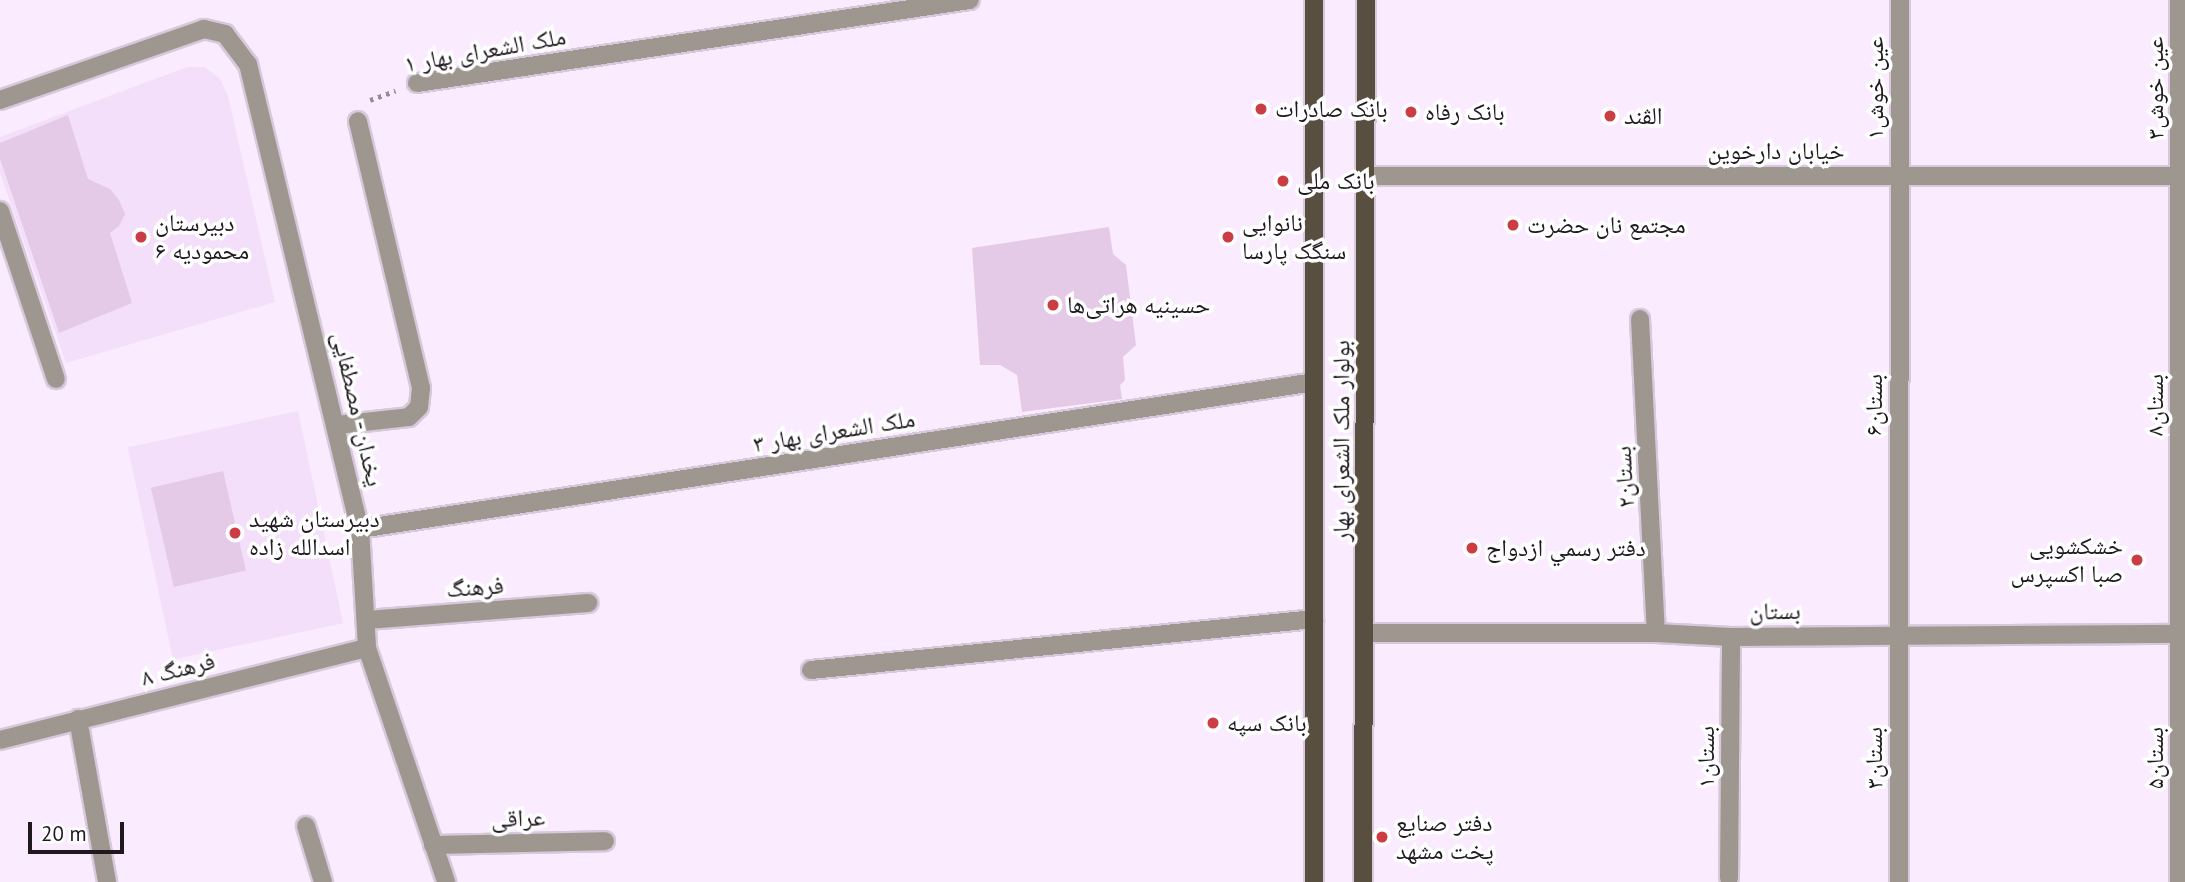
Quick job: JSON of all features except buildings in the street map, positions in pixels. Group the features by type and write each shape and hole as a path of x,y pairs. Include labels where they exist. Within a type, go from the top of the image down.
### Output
{"main road":[{"name":"بولوار ملک الشعرای بهار","path":"1314,0 1314,882"},
{"name":"بولوار ملک الشعرای بهار","path":"1363,882 1366,632 1366,0"}],"street":[{"name":"ملک الشعرای بهار ۱","path":"417,83 970,0"},
{"name":"عین خوش۱","path":"1899,176 1900,0"},
{"name":"عین خوش۳","path":"2179,0 2182,176"},
{"name":"یخدان - مصطفایی","path":"0,100 204,29 225,34 248,64 360,529 367,648 446,882"},
{"path":"337,425 409,417 419,407 421,388 358,121"},
{"name":"خیابان دارخوین","path":"1366,176 2182,176"},
{"name":"بستان۶","path":"1898,634 1899,176"},
{"name":"بستان۸","path":"2182,176 2182,634"},
{"path":"0,211 56,379"},
{"name":"بستان۲","path":"1640,319 1656,633"},
{"name":"ملک الشعرای بهار ۳","path":"360,529 1314,382"},
{"name":"فرهنگ","path":"366,620 589,603"},
{"path":"811,670 1314,619"},
{"name":"بستان","path":"1366,632 1656,633 1731,636 2182,634"},
{"name":"بستان۳","path":"1898,634 1899,882"},
{"name":"بستان۵","path":"2179,882 2182,634"},
{"name":"بستان۱","path":"1730,878 1731,636"},
{"name":"فرهنگ ۸","path":"0,740 367,648"},
{"path":"78,719 107,882"},
{"path":"306,826 323,882"},
{"name":"عراقی","path":"433,845 605,841"}],"path":[{"name":"ملک الشعرای بهار ۱","path":"358,121 367,101 417,83"}],"shaded area":[{"name":"دبیرستان محمودیه ۶","path":"187,67 205,67 220,79 228,96 275,302 66,363 0,173 0,137"},
{"name":"دبیرستان شهید اسدالله زاده","path":"298,411 343,623 173,659 128,447"}],"place":[{"name":"بانک صادرات","path":"1261,109"},
{"name":"بانک رفاه","path":"1411,112"},
{"name":"الڤند","path":"1610,116"},
{"name":"بانک ملی","path":"1283,181"},
{"name":"مجتمع نان حضرت","path":"1513,225"},
{"name":"دبیرستان محمودیه ۶","path":"141,237"},
{"name":"نانوایی سنگک پارسا","path":"1228,237"},
{"name":"حسینیه هراتی‌ها","path":"1053,305"},
{"name":"دبیرستان شهید اسدالله زاده","path":"235,533"},
{"name":"دفتر رسمي ازدواج","path":"1472,548"},
{"name":"خشکشویی صبا اکسپرس","path":"2137,560"},
{"name":"بانک سپه","path":"1213,723"},
{"name":"دفتر صنایع پخت مشهد","path":"1382,837"}]}
